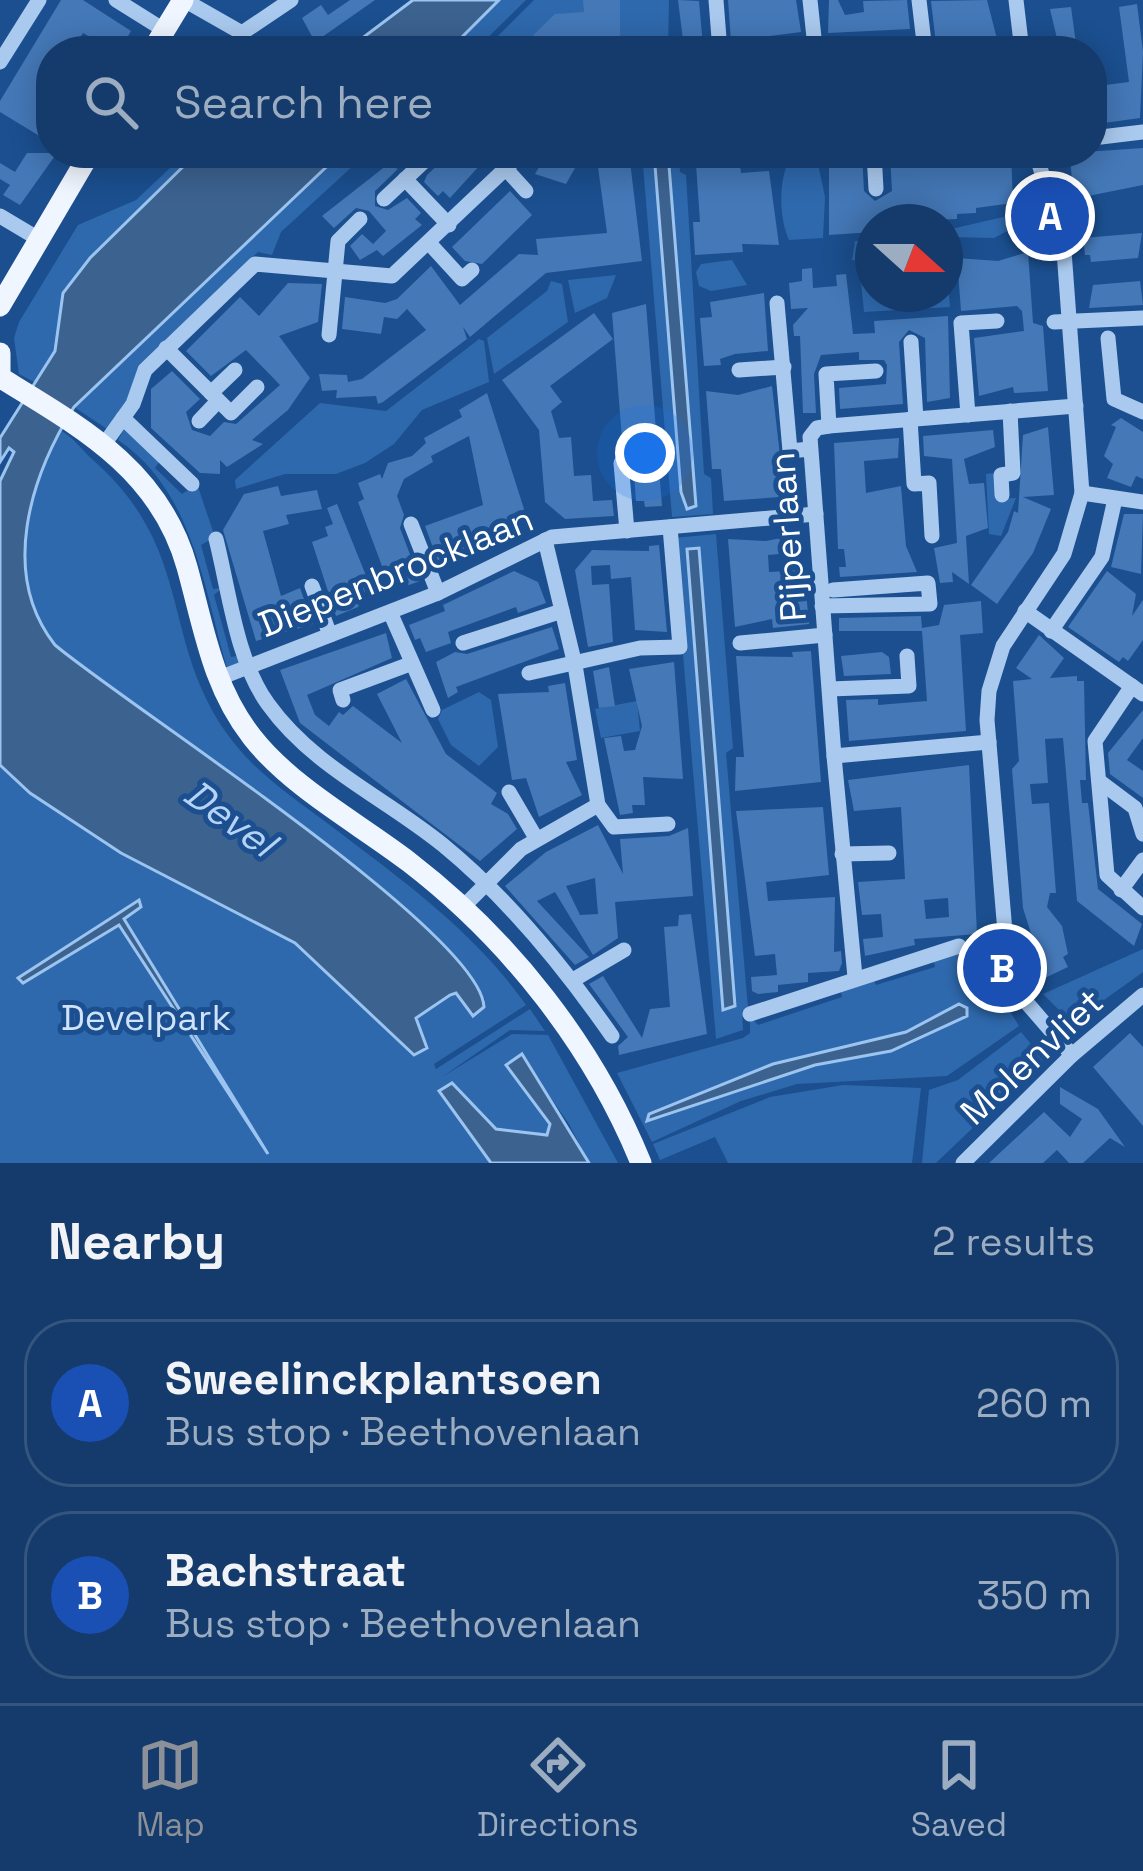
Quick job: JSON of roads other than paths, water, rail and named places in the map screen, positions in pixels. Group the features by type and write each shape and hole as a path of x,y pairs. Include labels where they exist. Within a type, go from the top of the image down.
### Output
{"main road":[{"path":"161,36 184,0"},
{"path":"0,307 81,168"},
{"path":"0,353 6,382 105,443 147,486 170,521 217,679 268,754 463,908 564,1023 641,1163"}],"street":[{"path":"0,62 39,0"},
{"path":"116,0 164,30"},
{"path":"184,0 242,33 291,0"},
{"path":"716,0 719,36"},
{"path":"810,0 814,36"},
{"path":"919,0 923,36"},
{"path":"1016,0 1020,36"},
{"path":"1107,136 1143,132"},
{"path":"384,199 417,168"},
{"path":"875,168 876,189"},
{"path":"1040,168 1064,251 1061,321 1076,406 1082,493 1064,554 994,667 989,742 1008,967 1027,1003 1072,1055"},
{"path":"105,443 123,418 145,370 254,264 392,276 506,169 526,191"},
{"path":"405,179 449,224"},
{"path":"0,216 37,238"},
{"path":"329,335 338,241 360,219"},
{"path":"430,244 462,279 472,270"},
{"path":"777,303 790,451 810,449"},
{"path":"1061,321 1143,318"},
{"path":"968,415 961,323 997,321"},
{"path":"1108,338 1114,399 1143,412"},
{"path":"911,342 914,484 929,483 932,536"},
{"path":"166,348 231,413 257,387"},
{"path":"739,370 784,367"},
{"path":"199,421 235,370"},
{"path":"829,426 826,374 876,371"},
{"name":"Pijperlaan","path":"855,977 822,606 812,431 1076,406"},
{"path":"1002,495 1001,475 1013,473 1010,411"},
{"path":"123,418 192,484"},
{"path":"621,463 627,531"},
{"path":"1082,493 1143,502"},
{"path":"1051,631 1102,557 1115,499"},
{"name":"Diepenbrocklaan","path":"217,679 438,592 545,539 816,514"},
{"path":"411,524 438,592"},
{"path":"529,673 640,648 680,646 670,527"},
{"path":"216,538 250,664 267,703 335,773 365,785 447,848 574,980 612,1036"},
{"path":"545,539 574,665 598,806 609,826 668,824"},
{"path":"311,586 330,635"},
{"path":"822,606 885,594 833,590"},
{"path":"463,644 562,610"},
{"path":"1025,611 1137,690 1095,741 1108,874 1143,908"},
{"path":"390,612 433,710"},
{"path":"740,643 825,635"},
{"path":"830,689 909,686 907,656"},
{"path":"343,700 340,690 410,664"},
{"path":"834,756 989,742"},
{"path":"1099,781 1136,808 1143,834"},
{"path":"509,792 536,838"},
{"path":"463,908 536,838 598,806"},
{"path":"842,854 890,853"},
{"path":"1121,890 1143,860"},
{"path":"750,1014 958,946"},
{"path":"574,980 624,950"},
{"name":"Molenvliet","path":"963,1163 1072,1055 1143,995"}],"water":[{"path":"413,0 499,0 463,36 365,36"},
{"name":"Devel","path":"182,168 325,168 74,407 34,495 25,558 28,588 38,618 55,645 366,875 426,927 468,972 484,1007 473,1016 456,993 416,1018 427,1048 414,1055 295,943 121,853 30,793 0,765 0,481 14,452 9,448 0,462 0,438 55,351 63,293 90,258"},
{"path":"655,168 669,168 696,506 687,509 681,492"},
{"path":"699,548 735,1006 723,1010 687,549"},
{"path":"139,900 141,907 124,919 268,1154 119,925 23,983 18,978"},
{"path":"959,1004 967,1008 967,1016 891,1051 815,1065 647,1121 649,1114 773,1064 906,1032"},
{"path":"522,1054 589,1163 491,1163 439,1091 452,1083 496,1129 547,1135 550,1124 506,1065"}],"place":[{"name":"Sweelinckplantsoen","path":"1050,216"},
{"name":"Bachstraat","path":"1002,968"}],"park label":[{"name":"Develpark","path":"146,1018"}]}
